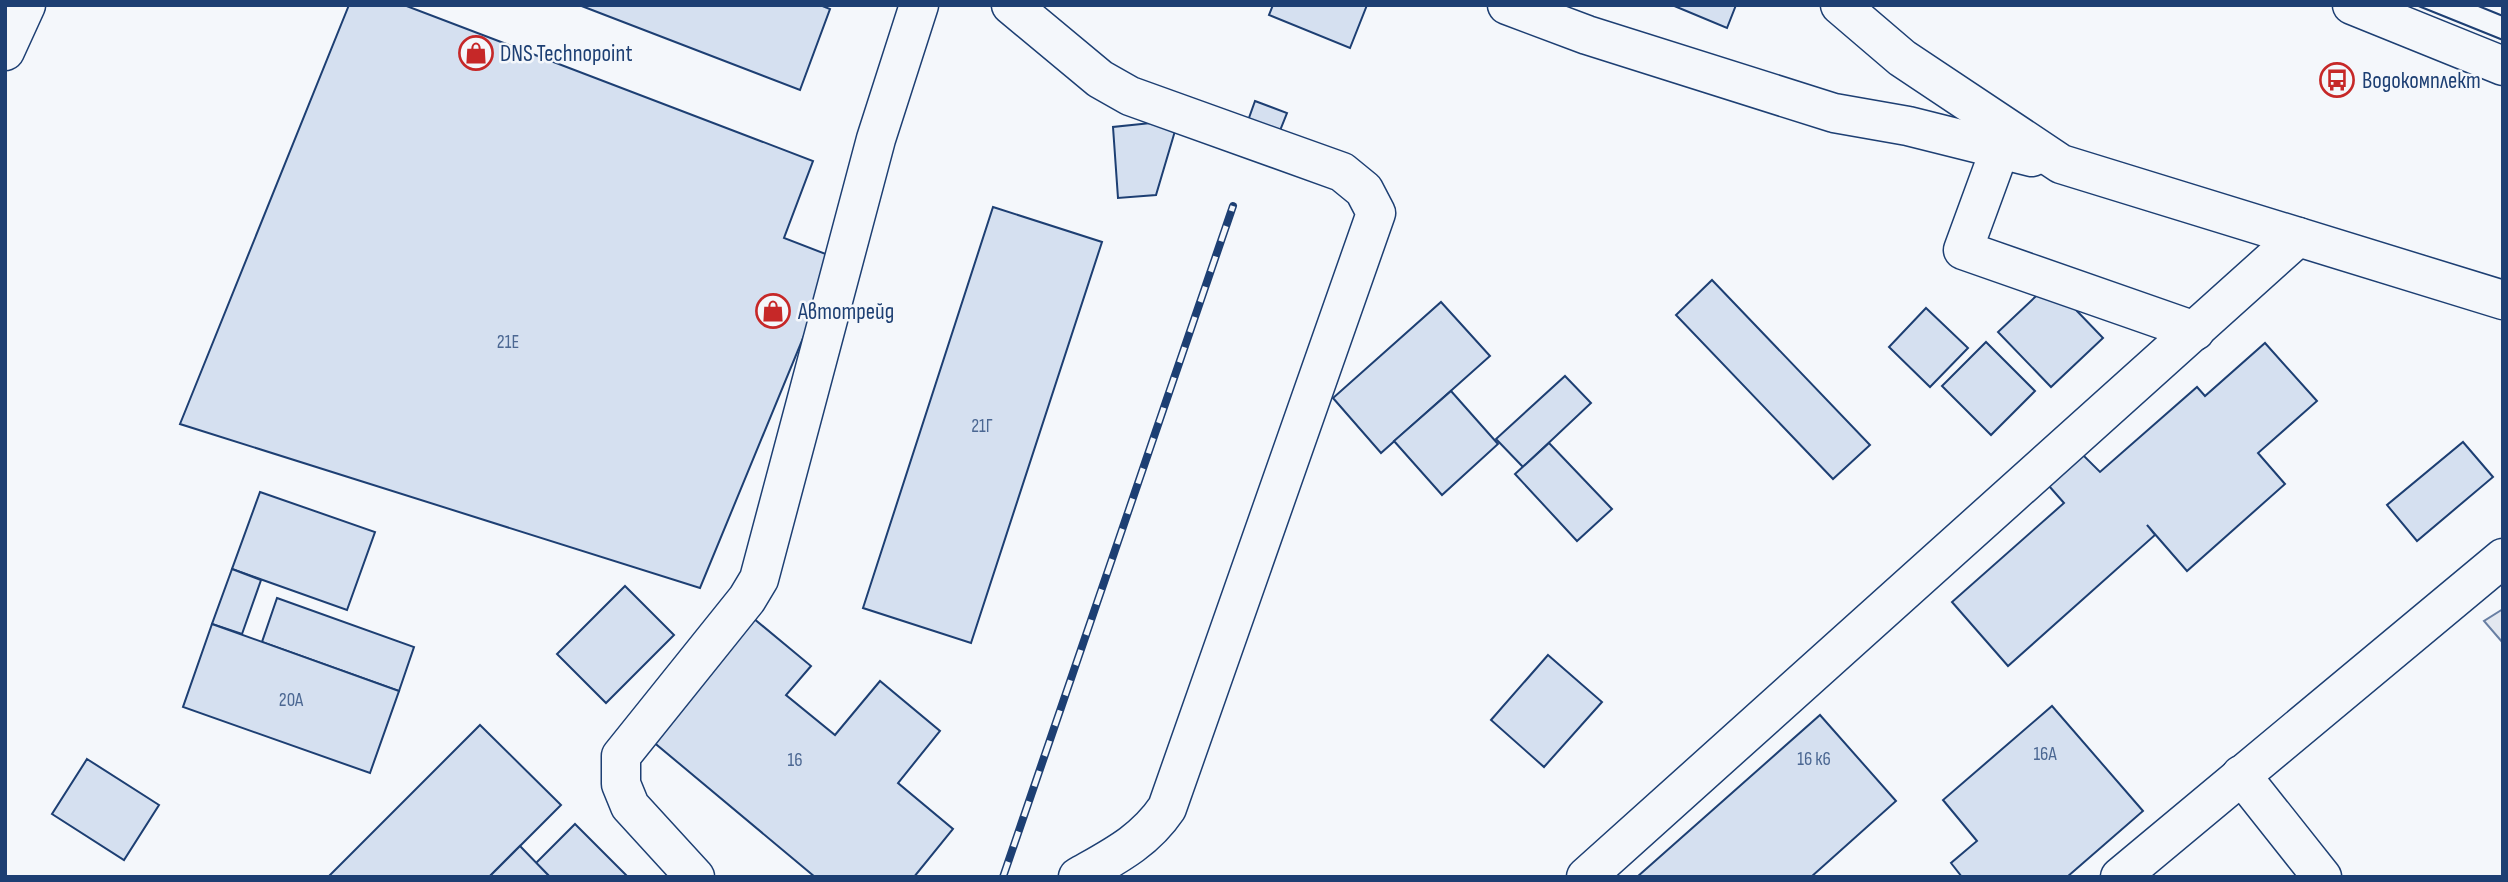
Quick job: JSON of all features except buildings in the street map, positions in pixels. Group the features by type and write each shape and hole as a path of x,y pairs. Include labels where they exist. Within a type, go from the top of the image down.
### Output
{"street":[{"path":"5,51 26,5"},
{"path":"695,877 631,806 621,784 621,756 747,599 759,579 876,139 919,5"},
{"path":"1011,5 1100,79 1130,96 1342,172 1364,190 1376,213 1167,808 1153,829 1137,843 1078,877"},
{"path":"1507,5 1587,35 1834,113 1908,126 2061,164 2503,300"},
{"path":"1840,5 1902,58 2061,164"},
{"path":"2351,5 2503,66"},
{"path":"2000,149 1963,250 2194,331"},
{"path":"1586,877 2298,237"},
{"path":"2119,877 2503,558"},
{"path":"2241,775 2322,877"}],"shaded area":[{"path":"2503,609 2503,643 2484,621"}],"tram line":[{"path":"2416,5 2503,40"},
{"path":"2476,5 2503,16"}],"railway":[{"path":"1003,877 1233,206"}],"place":[{"name":"DNS Technopoint","path":"476,53"},
{"name":"Водокомплект","path":"2337,80"},
{"name":"Автотрейд","path":"773,311"}]}
